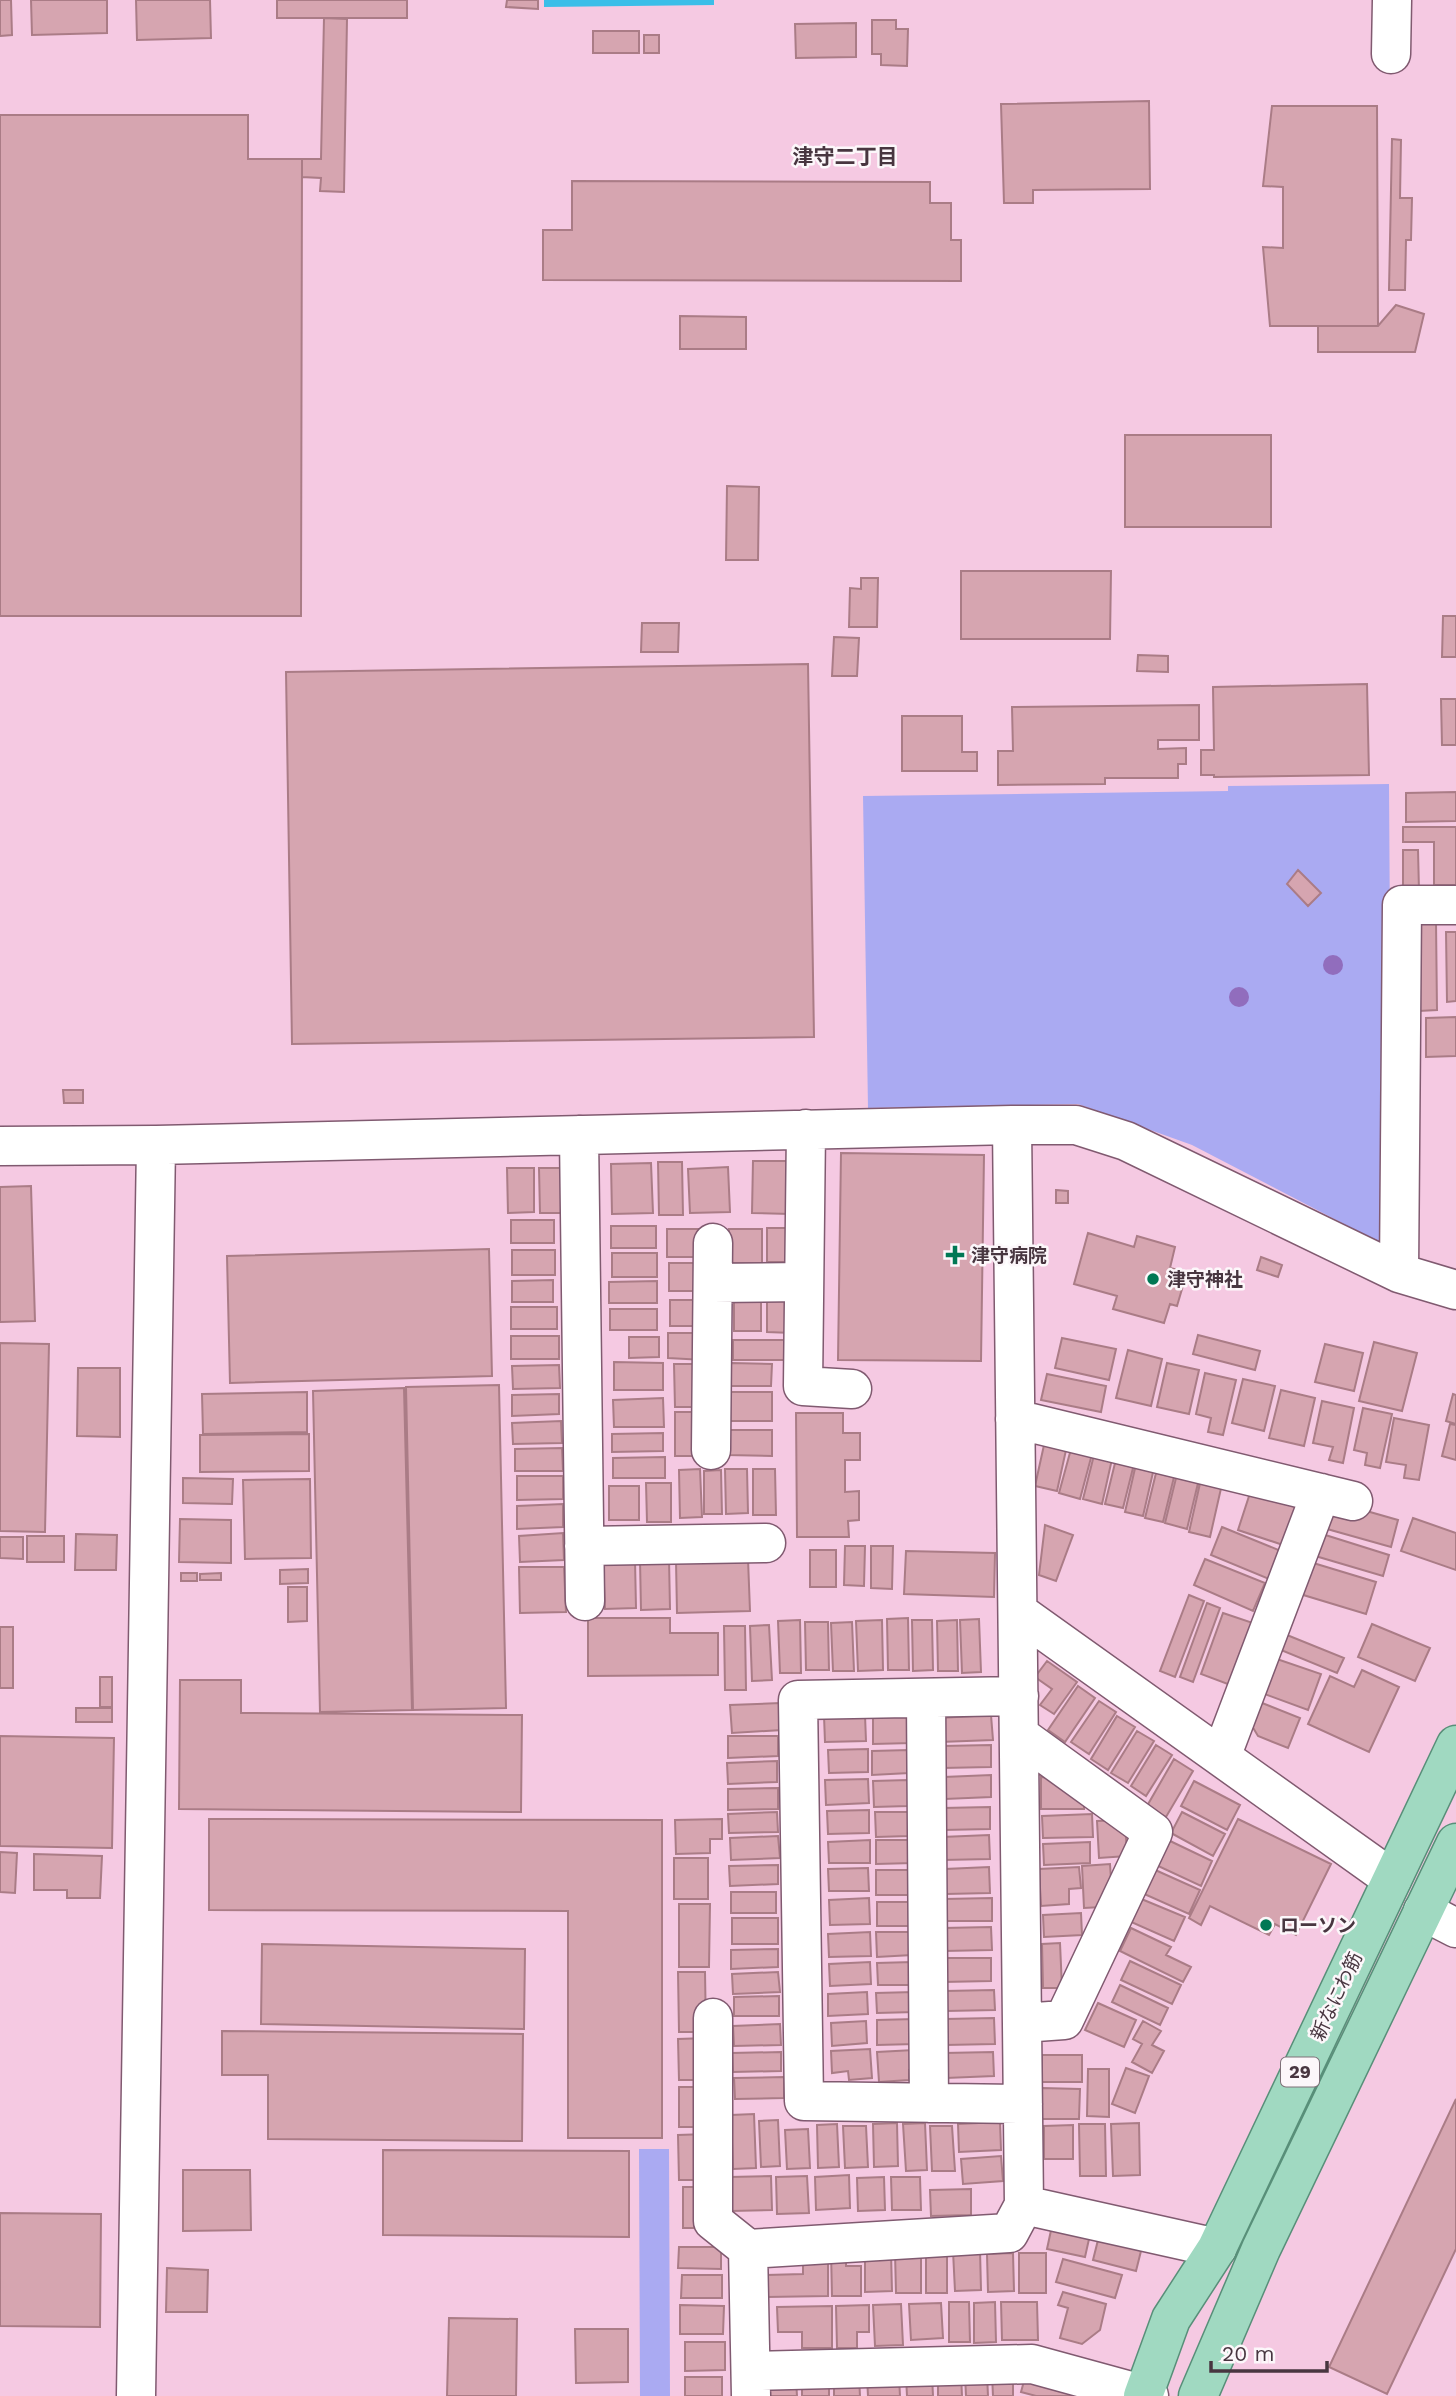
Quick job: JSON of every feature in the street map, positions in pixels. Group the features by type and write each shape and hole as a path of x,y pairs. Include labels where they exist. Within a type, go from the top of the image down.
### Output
{"main road":[{"name":"新なにわ筋","path":"1145,2395 1171,2319 1217,2248 1456,1745"},
{"name":"29","path":"1198,2396 1261,2249 1440,1919 1456,1843"}],"street":[{"path":"1391,54 1392,0"},
{"path":"1399,1273 1402,905 1456,905"},
{"path":"713,2018 713,2221 748,2249 1009,2233 1024,2205 1012,1125"},
{"path":"0,1146 1076,1125 1126,1141 1399,1273 1456,1290"},
{"path":"806,1129 803,1386 852,1389"},
{"path":"579,1135 584,1601"},
{"path":"136,2396 156,1145"},
{"path":"711,1450 713,1243"},
{"path":"713,1283 804,1282"},
{"path":"1015,1419 1337,1497 1221,1757"},
{"path":"584,1546 766,1543"},
{"path":"1018,1612 1392,1879"},
{"path":"1019,1696 798,1700 804,2101 1023,2104"},
{"path":"926,1698 929,2103"},
{"path":"1019,1735 1153,1832 1064,2020 1022,2023"},
{"path":"1024,2205 1217,2248"},
{"path":"748,2249 751,2384 1032,2364 1145,2395"}],"shaded area":[{"path":"544,0 714,0 714,5 544,7"},
{"path":"1389,784 1392,1249 1192,1145 1078,1104 868,1108 863,796 1228,791 1228,786"},
{"path":"639,2149 669,2149 670,2396 640,2396"}],"building":[{"path":"0,0 11,0 12,35 0,36"},
{"path":"31,0 107,0 107,33 32,35"},
{"path":"136,0 210,0 211,38 137,40"},
{"path":"277,0 407,0 407,18 277,18"},
{"path":"507,0 538,0 538,9 506,7"},
{"path":"324,18 347,19 344,192 320,191 321,178 302,177 302,159 321,159"},
{"path":"872,20 896,20 896,29 908,29 907,66 881,65 881,54 872,54"},
{"path":"856,23 856,57 796,58 795,24"},
{"path":"593,31 639,31 639,53 593,53"},
{"path":"644,35 659,35 659,53 644,53"},
{"path":"1149,101 1150,189 1033,190 1033,203 1004,203 1001,104"},
{"path":"1272,106 1377,106 1378,326 1270,326 1263,247 1283,248 1283,187 1263,186"},
{"path":"0,115 248,115 248,159 302,159 301,616 0,616"},
{"path":"1392,139 1401,140 1400,198 1412,198 1411,240 1406,240 1405,290 1389,290"},
{"path":"572,181 930,182 930,203 951,203 951,240 961,240 961,281 543,280 543,230 572,230"},
{"path":"1396,305 1424,314 1415,352 1318,352 1318,326 1378,326"},
{"path":"680,316 746,317 746,349 680,349"},
{"path":"1125,435 1271,435 1271,527 1125,527"},
{"path":"727,486 759,487 758,560 726,560"},
{"path":"961,571 1111,571 1110,639 961,639"},
{"path":"861,578 878,578 877,627 849,627 850,588 861,589"},
{"path":"1443,616 1456,616 1456,657 1442,657"},
{"path":"642,623 679,623 678,652 641,652"},
{"path":"834,637 859,638 857,676 832,676"},
{"path":"1138,655 1168,656 1168,672 1137,671"},
{"path":"808,664 814,1037 292,1044 286,672"},
{"path":"1367,684 1369,775 1201,775 1201,750 1214,750 1213,687"},
{"path":"1441,699 1456,699 1456,745 1442,745"},
{"path":"1199,705 1199,740 1158,740 1158,749 1186,748 1186,764 1178,764 1178,778 1105,778 1105,784 998,785 998,751 1013,751 1012,707"},
{"path":"902,716 962,716 962,752 977,752 977,771 902,771"},
{"path":"1456,792 1456,821 1406,822 1406,793"},
{"path":"1403,827 1456,827 1456,885 1434,885 1434,842 1403,842"},
{"path":"1403,850 1418,850 1419,891 1403,891"},
{"path":"1298,870 1321,893 1308,906 1287,884"},
{"path":"1436,922 1437,1010 1419,1011 1418,923"},
{"path":"1446,932 1456,932 1456,1001 1447,1002"},
{"path":"1456,1017 1456,1056 1426,1057 1426,1018"},
{"path":"63,1090 83,1090 83,1103 64,1103"},
{"path":"841,1153 984,1155 981,1361 838,1360"},
{"path":"753,1161 791,1161 790,1214 752,1213"},
{"path":"658,1162 682,1162 683,1215 659,1215"},
{"path":"651,1163 653,1213 612,1214 611,1164"},
{"path":"728,1167 730,1212 690,1213 688,1169"},
{"path":"507,1168 534,1168 534,1212 508,1213"},
{"path":"539,1168 563,1168 564,1213 540,1213"},
{"path":"31,1186 35,1321 0,1322 0,1187"},
{"path":"1056,1190 1068,1191 1068,1203 1056,1203"},
{"path":"511,1220 554,1220 554,1243 511,1243"},
{"path":"611,1226 656,1226 656,1248 611,1248"},
{"path":"767,1228 795,1228 795,1262 767,1262"},
{"path":"667,1229 704,1229 704,1257 667,1257"},
{"path":"729,1229 762,1229 762,1263 729,1263"},
{"path":"1088,1233 1134,1247 1137,1236 1175,1247 1170,1268 1187,1272 1177,1306 1170,1304 1164,1323 1113,1309 1117,1296 1074,1284"},
{"path":"489,1249 492,1376 230,1383 227,1256"},
{"path":"512,1250 555,1250 555,1275 512,1275"},
{"path":"612,1253 657,1253 657,1277 612,1277"},
{"path":"1261,1257 1282,1265 1278,1277 1257,1270"},
{"path":"669,1263 704,1263 703,1291 669,1291"},
{"path":"553,1280 553,1302 512,1302 512,1281"},
{"path":"657,1281 657,1303 609,1303 609,1282"},
{"path":"734,1294 761,1295 761,1331 734,1331"},
{"path":"767,1296 792,1296 792,1333 767,1332"},
{"path":"670,1300 704,1300 704,1326 670,1326"},
{"path":"511,1307 557,1307 557,1329 511,1329"},
{"path":"610,1309 657,1309 657,1330 610,1330"},
{"path":"668,1333 705,1333 704,1360 668,1358"},
{"path":"1198,1335 1260,1351 1255,1370 1193,1354"},
{"path":"511,1336 559,1336 559,1359 511,1359"},
{"path":"629,1337 659,1337 659,1357 629,1358"},
{"path":"1062,1338 1116,1349 1109,1380 1055,1368"},
{"path":"733,1340 790,1340 790,1360 733,1360"},
{"path":"1374,1342 1417,1353 1402,1411 1359,1401"},
{"path":"0,1343 49,1344 45,1532 0,1531"},
{"path":"1325,1344 1363,1353 1354,1391 1315,1382"},
{"path":"1128,1350 1162,1359 1151,1406 1116,1398"},
{"path":"614,1362 663,1363 663,1390 614,1390"},
{"path":"731,1363 772,1364 771,1386 730,1386"},
{"path":"1167,1363 1199,1370 1189,1414 1157,1407"},
{"path":"674,1364 701,1364 701,1407 675,1407"},
{"path":"559,1365 560,1388 513,1389 512,1366"},
{"path":"78,1368 120,1368 120,1437 77,1436"},
{"path":"1205,1373 1236,1380 1223,1435 1208,1432 1211,1418 1196,1414"},
{"path":"1047,1374 1106,1386 1101,1412 1041,1400"},
{"path":"1243,1379 1275,1386 1264,1431 1232,1423"},
{"path":"499,1385 506,1708 413,1710 406,1387"},
{"path":"404,1388 412,1710 320,1712 313,1391"},
{"path":"1281,1390 1315,1398 1304,1446 1269,1438"},
{"path":"307,1392 307,1432 203,1434 202,1394"},
{"path":"729,1392 772,1392 772,1421 729,1421"},
{"path":"559,1394 559,1414 512,1416 512,1395"},
{"path":"1453,1394 1456,1395 1456,1424 1446,1421"},
{"path":"663,1398 664,1427 614,1427 613,1400"},
{"path":"1322,1401 1354,1408 1343,1463 1329,1460 1333,1447 1313,1443"},
{"path":"1363,1408 1392,1414 1380,1468 1365,1465 1367,1453 1354,1450"},
{"path":"675,1412 702,1412 703,1456 675,1456"},
{"path":"796,1413 843,1413 843,1433 860,1433 860,1460 845,1460 845,1492 859,1491 859,1520 848,1521 849,1537 797,1537"},
{"path":"1394,1418 1429,1425 1419,1480 1404,1478 1406,1465 1386,1462"},
{"path":"561,1421 562,1443 513,1444 512,1423"},
{"path":"1450,1424 1456,1425 1456,1460 1442,1456"},
{"path":"727,1430 772,1430 772,1456 727,1455"},
{"path":"663,1433 663,1451 612,1452 612,1434"},
{"path":"309,1434 309,1471 200,1472 200,1435"},
{"path":"1044,1445 1066,1450 1057,1491 1035,1486"},
{"path":"562,1448 563,1471 515,1471 515,1449"},
{"path":"1071,1449 1092,1454 1080,1499 1059,1493"},
{"path":"1094,1455 1112,1459 1102,1504 1083,1499"},
{"path":"665,1457 665,1478 613,1478 613,1458"},
{"path":"1116,1459 1134,1464 1123,1508 1105,1504"},
{"path":"1136,1464 1154,1468 1143,1516 1125,1512"},
{"path":"700,1469 702,1517 680,1518 679,1470"},
{"path":"725,1469 747,1469 748,1513 726,1514"},
{"path":"753,1469 775,1469 776,1515 753,1515"},
{"path":"1157,1469 1175,1473 1163,1522 1145,1518"},
{"path":"721,1470 722,1514 704,1514 704,1471"},
{"path":"1177,1474 1199,1479 1187,1529 1165,1523"},
{"path":"517,1476 563,1476 563,1499 517,1500"},
{"path":"183,1478 233,1479 232,1504 183,1503"},
{"path":"310,1479 311,1558 245,1559 243,1480"},
{"path":"1201,1479 1222,1484 1210,1537 1189,1532"},
{"path":"646,1483 671,1483 671,1522 647,1522"},
{"path":"609,1486 639,1486 639,1520 609,1520"},
{"path":"1251,1490 1299,1506 1286,1546 1238,1530"},
{"path":"1328,1500 1398,1520 1391,1547 1320,1527"},
{"path":"563,1504 563,1527 517,1529 517,1506"},
{"path":"1413,1518 1456,1533 1456,1570 1401,1551"},
{"path":"180,1519 231,1520 231,1563 179,1562"},
{"path":"1045,1525 1073,1535 1056,1581 1039,1575"},
{"path":"1222,1527 1281,1551 1269,1579 1211,1555"},
{"path":"563,1533 564,1560 520,1562 519,1536"},
{"path":"1319,1533 1389,1555 1383,1576 1312,1555"},
{"path":"76,1534 117,1535 116,1570 75,1570"},
{"path":"27,1536 64,1536 64,1562 27,1562"},
{"path":"0,1537 23,1537 23,1559 0,1558"},
{"path":"845,1546 865,1546 864,1586 844,1585"},
{"path":"871,1546 893,1546 892,1589 871,1588"},
{"path":"810,1550 836,1550 836,1587 810,1587"},
{"path":"906,1551 995,1553 994,1597 904,1594"},
{"path":"669,1559 670,1609 641,1610 640,1560"},
{"path":"748,1559 750,1611 677,1613 676,1561"},
{"path":"1205,1559 1265,1583 1253,1611 1194,1585"},
{"path":"635,1560 636,1608 605,1609 603,1561"},
{"path":"1310,1562 1376,1582 1366,1614 1300,1594"},
{"path":"519,1567 564,1567 566,1612 520,1613"},
{"path":"308,1569 308,1583 280,1584 280,1570"},
{"path":"181,1573 197,1573 197,1581 181,1581"},
{"path":"221,1573 221,1580 200,1580 200,1574"},
{"path":"288,1587 307,1587 307,1621 288,1622"},
{"path":"1189,1595 1204,1601 1175,1677 1160,1671"},
{"path":"1207,1603 1220,1608 1193,1682 1180,1677"},
{"path":"1223,1613 1256,1624 1233,1686 1201,1674"},
{"path":"588,1618 670,1618 670,1633 718,1633 718,1675 588,1676"},
{"path":"908,1618 909,1670 888,1670 887,1619"},
{"path":"979,1619 981,1672 962,1673 960,1620"},
{"path":"800,1620 801,1673 780,1673 778,1621"},
{"path":"882,1620 883,1670 858,1671 856,1621"},
{"path":"912,1620 932,1620 933,1670 913,1671"},
{"path":"957,1620 958,1671 938,1671 937,1621"},
{"path":"805,1622 828,1622 829,1670 806,1670"},
{"path":"852,1622 854,1671 833,1671 831,1623"},
{"path":"1372,1624 1430,1648 1415,1681 1358,1657"},
{"path":"769,1625 772,1680 752,1681 750,1626"},
{"path":"724,1626 745,1626 746,1690 725,1690"},
{"path":"0,1627 13,1627 13,1688 0,1688"},
{"path":"1282,1633 1344,1658 1337,1673 1276,1648"},
{"path":"1271,1657 1321,1674 1308,1710 1259,1692"},
{"path":"1047,1661 1077,1682 1054,1714 1040,1705 1052,1689 1035,1677"},
{"path":"1362,1670 1399,1687 1369,1752 1308,1724 1330,1676 1354,1687"},
{"path":"100,1677 112,1677 112,1707 100,1707"},
{"path":"180,1680 241,1680 241,1713 522,1715 521,1812 179,1809"},
{"path":"1078,1686 1095,1698 1065,1742 1048,1730"},
{"path":"1099,1701 1116,1712 1089,1754 1071,1742"},
{"path":"1257,1701 1300,1718 1288,1748 1258,1736 1249,1721"},
{"path":"780,1703 782,1730 732,1733 730,1705"},
{"path":"76,1708 112,1708 112,1722 76,1722"},
{"path":"865,1715 866,1741 825,1742 824,1716"},
{"path":"873,1715 912,1715 912,1743 873,1744"},
{"path":"991,1715 993,1740 940,1742 939,1718"},
{"path":"1117,1716 1135,1727 1108,1770 1091,1759"},
{"path":"1137,1731 1154,1741 1128,1783 1111,1773"},
{"path":"0,1736 114,1738 112,1848 0,1846"},
{"path":"728,1736 778,1736 778,1756 728,1758"},
{"path":"991,1745 991,1767 942,1768 942,1746"},
{"path":"1156,1745 1172,1755 1146,1796 1131,1786"},
{"path":"868,1749 868,1772 829,1773 828,1750"},
{"path":"909,1750 909,1773 872,1775 872,1751"},
{"path":"1174,1759 1193,1771 1166,1817 1147,1806"},
{"path":"777,1761 777,1782 728,1784 727,1763"},
{"path":"991,1775 991,1797 945,1799 944,1777"},
{"path":"1041,1777 1066,1778 1084,1788 1084,1809 1041,1809"},
{"path":"868,1779 869,1803 826,1805 825,1780"},
{"path":"908,1780 908,1806 874,1807 873,1781"},
{"path":"1194,1781 1240,1805 1227,1830 1181,1806"},
{"path":"778,1788 778,1809 728,1810 728,1789"},
{"path":"990,1807 990,1829 943,1830 943,1808"},
{"path":"869,1810 869,1833 828,1834 827,1811"},
{"path":"777,1812 778,1832 729,1833 728,1814"},
{"path":"875,1812 909,1812 909,1836 876,1837"},
{"path":"1182,1812 1225,1834 1213,1856 1171,1833"},
{"path":"1092,1814 1093,1837 1043,1838 1042,1816"},
{"path":"209,1819 662,1820 662,2138 568,2138 568,1911 209,1910"},
{"path":"722,1819 722,1839 710,1839 710,1853 676,1854 675,1820"},
{"path":"1238,1819 1331,1864 1296,1935 1275,1924 1269,1935 1210,1906 1201,1925 1189,1918"},
{"path":"1125,1820 1127,1856 1099,1858 1097,1821"},
{"path":"989,1835 990,1859 943,1860 942,1837"},
{"path":"778,1836 780,1858 731,1860 730,1838"},
{"path":"870,1840 870,1863 829,1863 828,1842"},
{"path":"876,1840 913,1840 913,1863 876,1864"},
{"path":"1168,1840 1212,1861 1201,1886 1156,1865"},
{"path":"1090,1842 1090,1863 1044,1865 1043,1844"},
{"path":"0,1852 17,1853 15,1893 0,1892"},
{"path":"34,1854 102,1856 100,1898 67,1898 67,1890 34,1890"},
{"path":"674,1858 708,1858 708,1899 674,1899"},
{"path":"1110,1864 1112,1895 1102,1907 1084,1908 1082,1866"},
{"path":"778,1865 778,1884 730,1886 729,1866"},
{"path":"989,1867 990,1893 946,1894 945,1869"},
{"path":"1079,1867 1081,1888 1069,1889 1069,1904 1041,1906 1039,1869"},
{"path":"868,1868 869,1891 829,1891 828,1869"},
{"path":"1153,1869 1200,1890 1189,1914 1142,1893"},
{"path":"876,1870 913,1870 913,1895 876,1895"},
{"path":"731,1892 776,1892 776,1913 731,1913"},
{"path":"869,1898 870,1924 830,1925 829,1900"},
{"path":"992,1898 992,1921 945,1921 944,1899"},
{"path":"1139,1898 1185,1917 1174,1941 1129,1921"},
{"path":"877,1902 914,1902 914,1926 877,1926"},
{"path":"679,1904 710,1904 709,1967 679,1967"},
{"path":"1081,1913 1082,1935 1044,1937 1043,1915"},
{"path":"732,1918 778,1918 778,1944 732,1944"},
{"path":"991,1927 992,1950 944,1951 943,1928"},
{"path":"1131,1928 1171,1947 1166,1955 1191,1967 1183,1982 1120,1951"},
{"path":"870,1932 871,1956 829,1957 828,1934"},
{"path":"876,1932 911,1932 912,1955 877,1957"},
{"path":"1060,1943 1062,1988 1043,1988 1042,1944"},
{"path":"262,1944 525,1949 524,2029 261,2024"},
{"path":"778,1949 778,1967 731,1969 731,1950"},
{"path":"942,1958 991,1958 991,1981 943,1982"},
{"path":"1130,1961 1181,1985 1172,2004 1121,1980"},
{"path":"870,1962 871,1984 830,1986 829,1964"},
{"path":"912,1962 912,1985 878,1985 877,1963"},
{"path":"678,1972 705,1972 706,2032 679,2032"},
{"path":"778,1972 780,1992 733,1994 732,1974"},
{"path":"1120,1985 1168,2008 1160,2025 1112,2002"},
{"path":"994,1990 995,2010 946,2011 945,1991"},
{"path":"867,1992 868,2014 828,2016 828,1994"},
{"path":"914,1992 915,2012 877,2013 876,1993"},
{"path":"779,1996 779,2016 734,2016 734,1997"},
{"path":"1098,2003 1136,2020 1124,2047 1085,2030"},
{"path":"994,2018 995,2044 945,2045 945,2019"},
{"path":"915,2019 915,2044 877,2045 877,2020"},
{"path":"866,2021 867,2043 832,2046 831,2023"},
{"path":"1143,2021 1161,2031 1152,2045 1164,2051 1152,2073 1132,2062 1142,2044 1133,2039"},
{"path":"780,2024 781,2045 734,2046 733,2026"},
{"path":"222,2031 523,2034 522,2141 268,2139 268,2075 222,2075"},
{"path":"706,2038 707,2080 679,2080 678,2039"},
{"path":"870,2049 872,2078 849,2080 848,2071 832,2073 831,2051"},
{"path":"914,2050 916,2070 909,2070 909,2080 879,2082 877,2052"},
{"path":"781,2052 781,2071 733,2072 732,2053"},
{"path":"993,2052 994,2076 946,2078 945,2053"},
{"path":"1042,2055 1082,2055 1082,2082 1042,2082"},
{"path":"1126,2068 1149,2076 1135,2113 1112,2104"},
{"path":"1088,2069 1109,2069 1109,2117 1087,2116"},
{"path":"784,2077 784,2098 735,2099 734,2078"},
{"path":"679,2087 707,2087 707,2127 679,2127"},
{"path":"1042,2088 1080,2089 1079,2119 1042,2119"},
{"path":"1456,2099 1456,2249 1387,2394 1329,2367"},
{"path":"754,2114 756,2168 733,2169 731,2115"},
{"path":"778,2120 780,2166 761,2167 759,2121"},
{"path":"1000,2122 1001,2150 959,2152 958,2124"},
{"path":"897,2123 898,2166 874,2167 873,2124"},
{"path":"925,2123 927,2170 906,2171 903,2124"},
{"path":"1139,2123 1140,2175 1113,2176 1111,2124"},
{"path":"837,2124 839,2167 818,2168 817,2125"},
{"path":"1079,2124 1105,2124 1106,2176 1080,2176"},
{"path":"1073,2125 1073,2159 1044,2159 1044,2126"},
{"path":"843,2126 866,2126 868,2167 845,2168"},
{"path":"930,2126 952,2126 955,2171 932,2171"},
{"path":"808,2129 810,2168 787,2169 785,2130"},
{"path":"707,2134 707,2180 679,2180 678,2135"},
{"path":"383,2150 629,2151 629,2237 383,2235"},
{"path":"1001,2156 1003,2181 963,2184 961,2159"},
{"path":"183,2170 250,2170 251,2230 183,2231"},
{"path":"849,2175 850,2208 816,2210 815,2177"},
{"path":"771,2176 772,2210 731,2211 730,2177"},
{"path":"807,2176 809,2213 777,2214 776,2177"},
{"path":"884,2177 885,2210 858,2211 857,2178"},
{"path":"891,2177 920,2177 921,2210 892,2210"},
{"path":"683,2187 708,2187 708,2228 683,2228"},
{"path":"971,2189 971,2215 931,2216 930,2190"},
{"path":"0,2213 101,2214 100,2327 0,2326"},
{"path":"1053,2221 1091,2230 1085,2257 1047,2249"},
{"path":"1100,2232 1143,2243 1136,2271 1093,2260"},
{"path":"679,2247 721,2247 721,2269 678,2268"},
{"path":"980,2250 981,2290 955,2291 953,2251"},
{"path":"831,2251 846,2251 846,2266 861,2266 861,2296 832,2296"},
{"path":"926,2251 947,2251 947,2293 926,2293"},
{"path":"865,2252 891,2252 892,2291 865,2292"},
{"path":"895,2252 921,2252 921,2293 896,2293"},
{"path":"1013,2253 1014,2291 988,2292 987,2254"},
{"path":"1019,2253 1046,2253 1046,2293 1019,2293"},
{"path":"803,2255 828,2255 828,2296 767,2297 767,2275 803,2274"},
{"path":"1063,2259 1122,2275 1115,2298 1056,2282"},
{"path":"167,2268 208,2270 207,2312 166,2312"},
{"path":"682,2275 722,2275 722,2298 681,2298"},
{"path":"1063,2292 1106,2304 1100,2330 1082,2344 1060,2338 1068,2308 1058,2305"},
{"path":"949,2302 969,2302 970,2342 949,2342"},
{"path":"995,2302 996,2342 974,2343 974,2303"},
{"path":"1001,2302 1037,2302 1038,2340 1002,2340"},
{"path":"941,2303 943,2338 911,2340 909,2304"},
{"path":"901,2304 903,2345 875,2346 873,2305"},
{"path":"680,2305 724,2306 723,2334 680,2334"},
{"path":"869,2305 869,2332 857,2332 857,2348 837,2348 836,2306"},
{"path":"832,2306 832,2348 802,2348 802,2332 778,2332 777,2307"},
{"path":"449,2318 517,2319 516,2396 447,2396"},
{"path":"575,2329 628,2329 628,2382 576,2383"},
{"path":"685,2342 725,2342 725,2370 685,2371"},
{"path":"1027,2370 1076,2396 1036,2396 1021,2392"},
{"path":"1013,2373 1013,2396 993,2396 992,2374"},
{"path":"961,2374 962,2396 938,2396 938,2375"},
{"path":"987,2374 988,2396 966,2396 965,2375"},
{"path":"932,2375 933,2396 907,2396 906,2376"},
{"path":"859,2376 860,2396 834,2396 834,2377"},
{"path":"899,2376 900,2396 868,2396 867,2377"},
{"path":"685,2377 722,2377 722,2396 685,2396"},
{"path":"802,2377 829,2377 829,2396 802,2396"},
{"path":"796,2379 797,2396 768,2396 767,2381"}],"place":[{"name":"津守病院","path":"955,1255"},
{"name":"津守神社","path":"1153,1279"},
{"name":"ローソン","path":"1266,1925"}],"district":[{"name":"津守二丁目","path":"845,157"}]}
